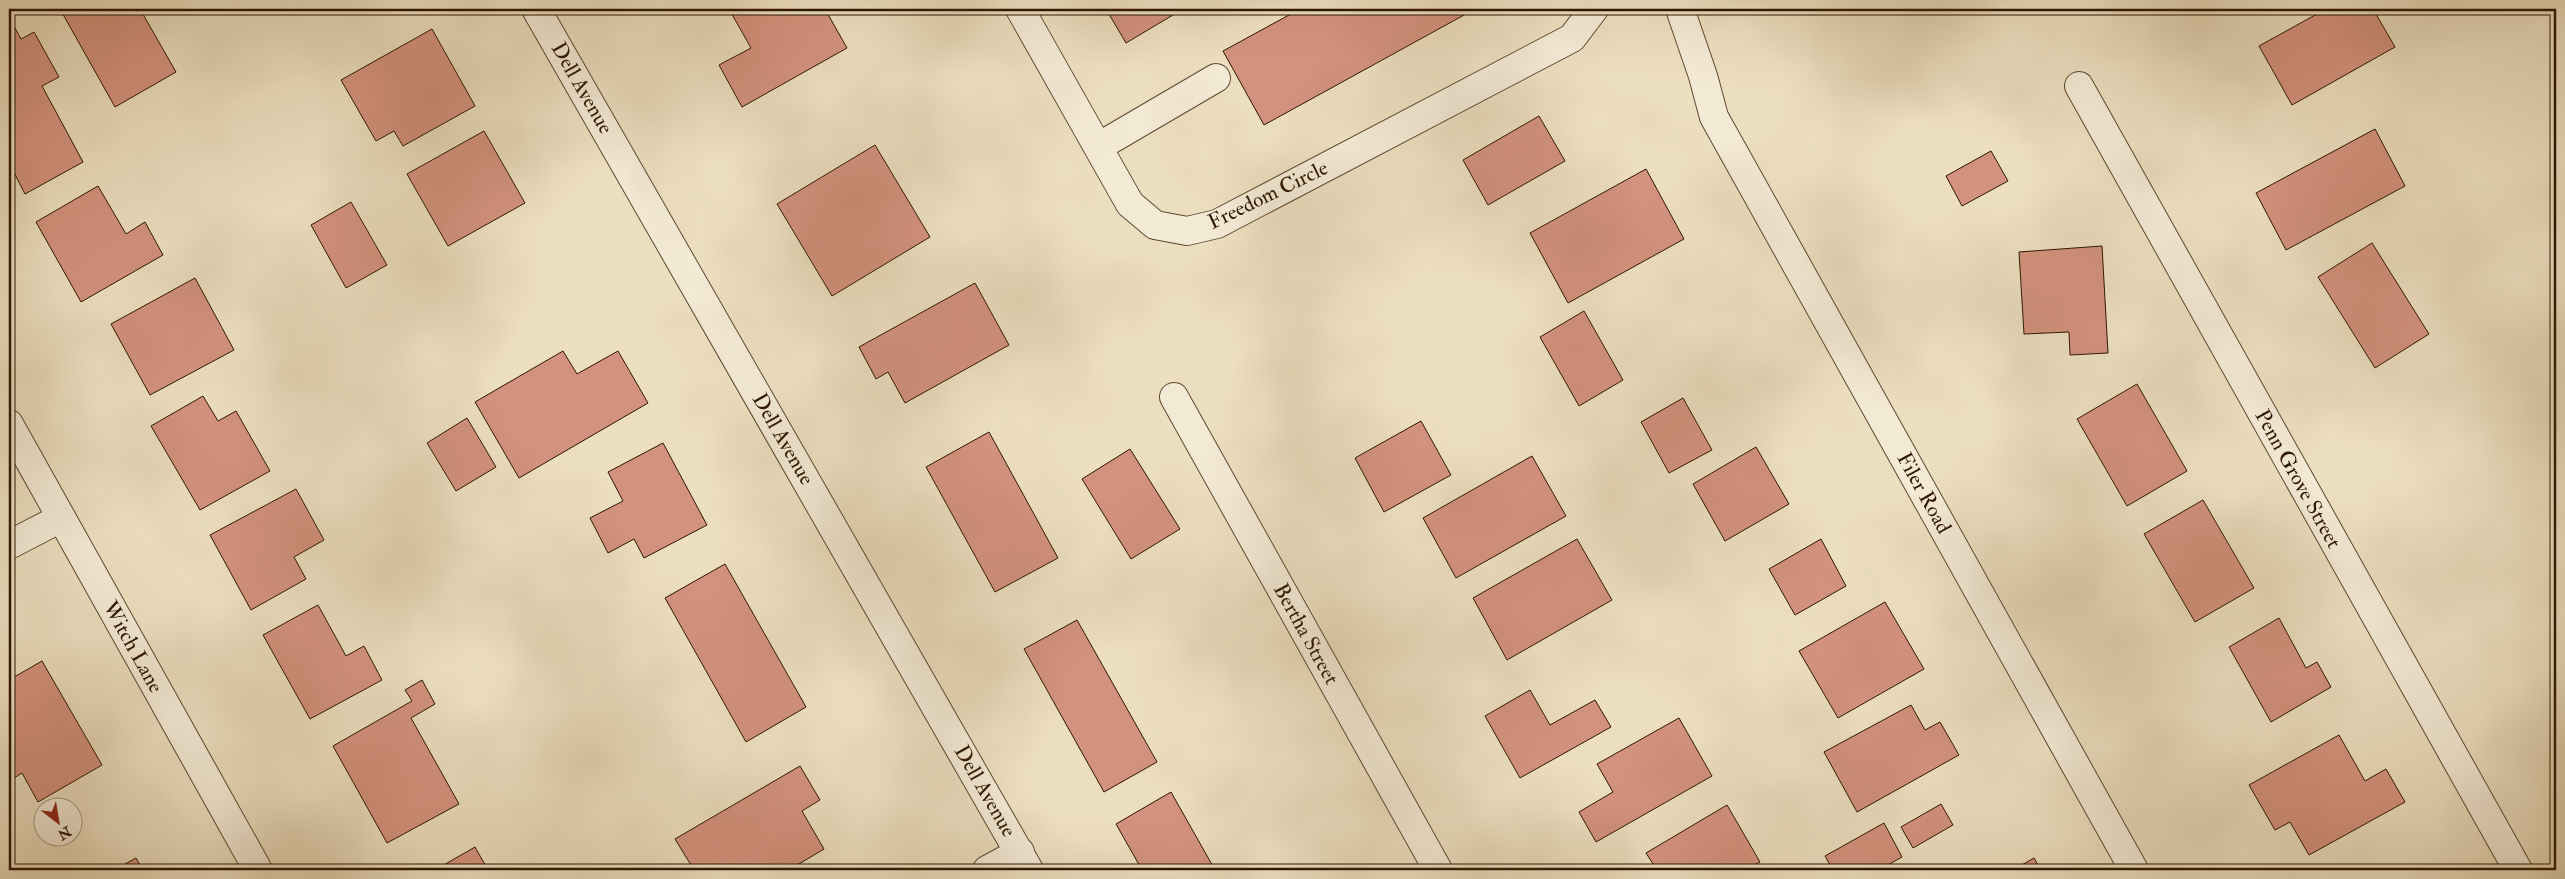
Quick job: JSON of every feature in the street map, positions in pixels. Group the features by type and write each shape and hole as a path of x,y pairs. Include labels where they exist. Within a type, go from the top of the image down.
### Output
{"street":[{"name":"Dell Avenue","path":"536,9 1025,861"},
{"name":"Freedom Circle","path":"1020,9 1130,204 1155,225 1187,232 1217,224 1572,38 1594,9"},
{"name":"Filer Road","path":"1680,9 1704,76 1714,116 2134,870"},
{"path":"1098,147 1216,78"},
{"name":"Penn Grove Street","path":"2079,86 2518,870"},
{"name":"Bertha Street","path":"1174,397 1438,870"},
{"name":"Witch Lane","path":"9,424 258,870"},
{"path":"9,545 62,518"},
{"path":"987,870 1025,861"}],"building":[{"path":"60,9 140,9 176,72 115,107"},
{"path":"729,9 825,9 847,48 742,107 719,65 751,48"},
{"path":"1106,9 1183,9 1126,43"},
{"path":"1300,9 1475,9 1264,125 1223,51"},
{"path":"2326,9 2373,9 2395,47 2292,105 2259,46"},
{"path":"9,17 21,39 34,32 59,77 42,86 83,162 25,194 9,163"},
{"path":"432,29 475,106 403,146 394,131 376,141 341,80"},
{"path":"1539,116 1565,161 1488,205 1463,160"},
{"path":"2375,129 2405,186 2286,250 2256,193"},
{"path":"484,131 525,203 448,246 407,174"},
{"path":"875,145 930,237 832,296 777,204"},
{"path":"1991,151 2008,181 1962,206 1946,176"},
{"path":"1646,169 1684,239 1568,303 1530,233"},
{"path":"98,186 126,234 145,222 163,255 81,302 36,222"},
{"path":"351,202 387,265 346,288 311,225"},
{"path":"2372,243 2429,334 2375,368 2318,277"},
{"path":"2102,246 2108,353 2070,355 2069,332 2024,334 2019,252"},
{"path":"195,278 234,350 150,395 111,324"},
{"path":"975,283 1009,345 905,403 888,372 876,379 859,347"},
{"path":"1584,311 1623,380 1579,406 1540,337"},
{"path":"563,351 577,374 618,351 648,403 519,478 475,402"},
{"path":"2137,384 2187,471 2127,506 2077,419"},
{"path":"203,396 218,421 236,411 270,471 200,510 151,426"},
{"path":"1683,398 1712,450 1669,473 1641,422"},
{"path":"467,418 496,467 456,491 427,443"},
{"path":"1421,421 1451,475 1384,512 1355,458"},
{"path":"989,432 1058,558 995,592 926,467"},
{"path":"663,443 707,525 644,558 634,539 608,553 590,518 623,501 608,472"},
{"path":"1756,447 1789,504 1725,541 1693,484"},
{"path":"1130,449 1180,529 1131,559 1082,479"},
{"path":"1532,456 1566,516 1456,578 1423,518"},
{"path":"296,489 324,540 294,557 306,579 251,610 210,535"},
{"path":"2203,500 2254,588 2195,622 2144,534"},
{"path":"1577,539 1612,600 1507,660 1473,598"},
{"path":"1821,539 1846,586 1795,615 1769,569"},
{"path":"725,564 806,707 746,742 665,598"},
{"path":"1885,602 1924,669 1838,718 1799,651"},
{"path":"318,605 346,656 364,646 382,680 310,719 263,635"},
{"path":"2279,618 2306,668 2317,662 2331,687 2271,722 2229,647"},
{"path":"1077,620 1157,762 1104,792 1024,649"},
{"path":"42,661 102,765 48,796 35,796 22,773 11,780 9,776 9,680"},
{"path":"422,680 435,704 411,718 459,804 387,843 333,746 412,701 405,690"},
{"path":"1530,690 1550,725 1595,700 1611,727 1520,778 1485,716"},
{"path":"1911,705 1925,730 1940,722 1959,755 1857,812 1824,752"},
{"path":"1679,718 1712,776 1596,842 1579,812 1613,792 1597,764"},
{"path":"2339,735 2365,781 2386,769 2405,802 2309,855 2290,822 2275,830 2249,785"},
{"path":"800,766 820,800 802,811 824,849 789,870 694,870 675,839"},
{"path":"1171,792 1215,870 1142,870 1116,824"},
{"path":"1941,804 1953,825 1913,848 1901,827"},
{"path":"1727,805 1760,862 1745,870 1657,870 1646,853"},
{"path":"1884,823 1902,857 1886,866 1888,870 1833,870 1825,856"},
{"path":"475,847 488,870 435,870"},
{"path":"136,858 143,870 114,870"},
{"path":"2034,858 2041,870 2013,870"}]}
